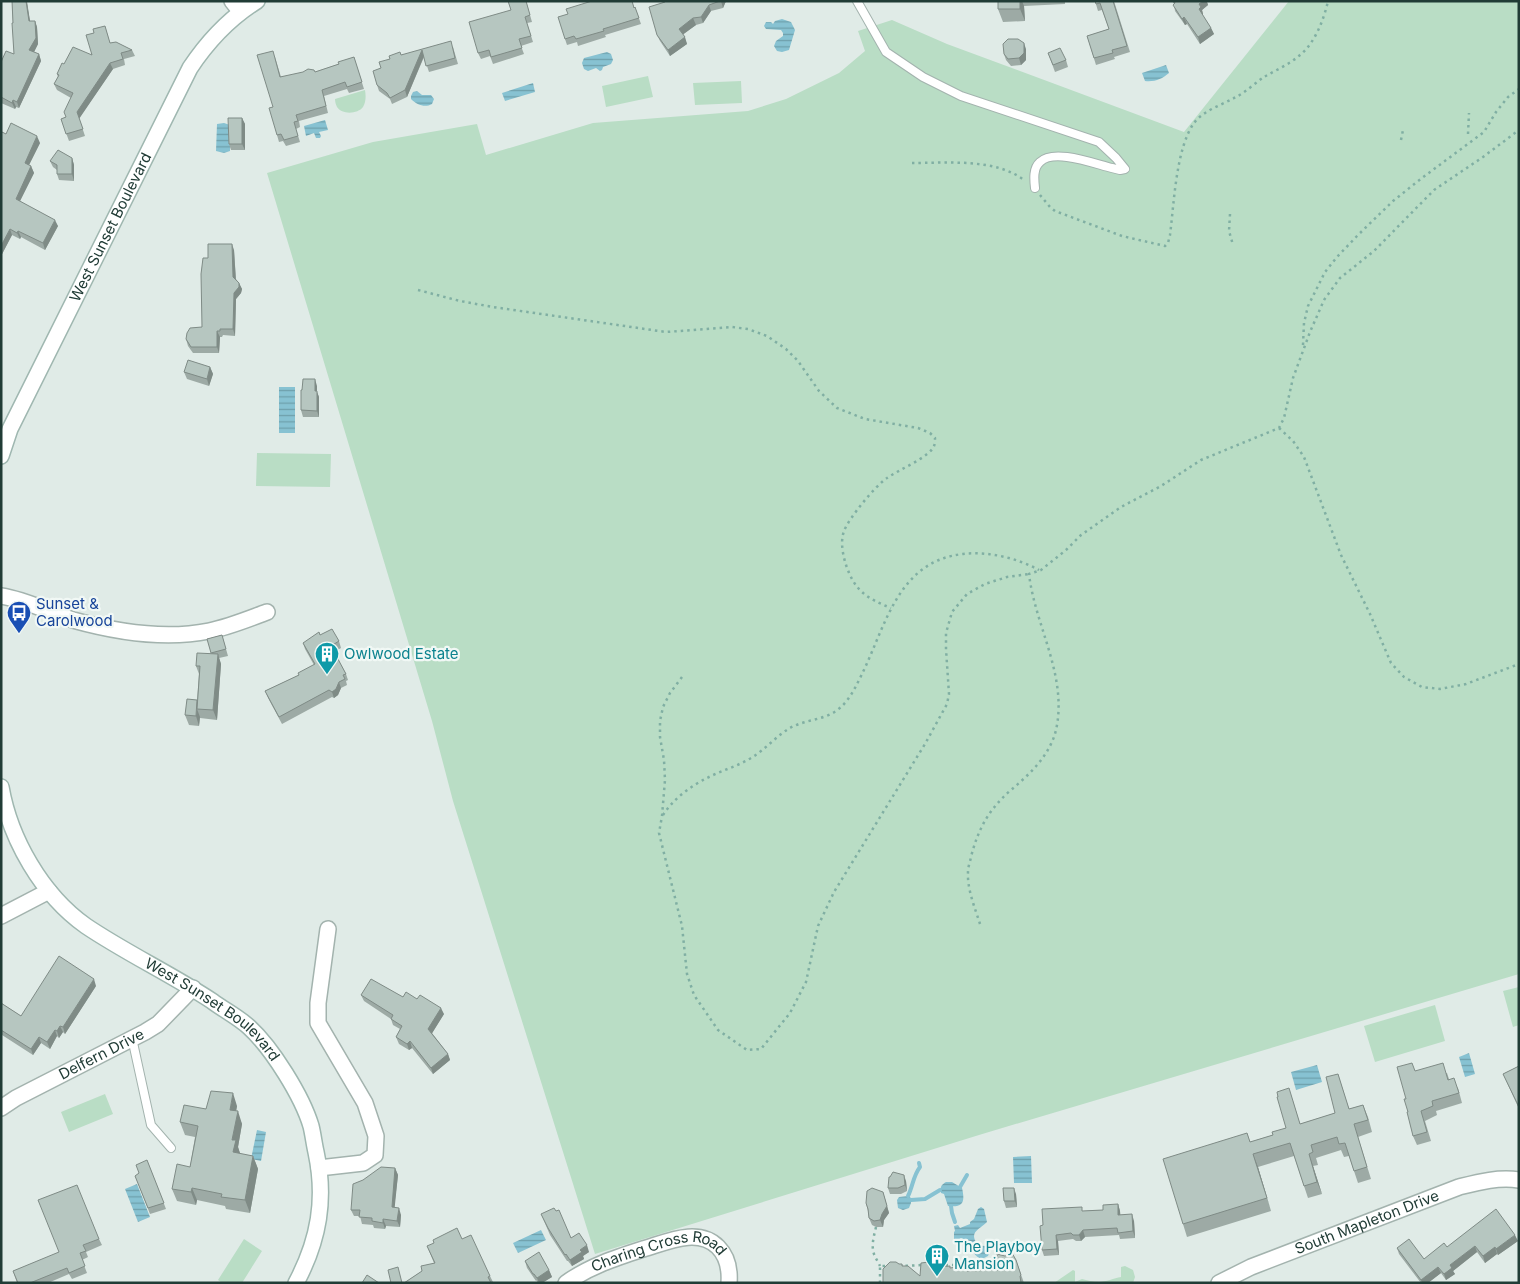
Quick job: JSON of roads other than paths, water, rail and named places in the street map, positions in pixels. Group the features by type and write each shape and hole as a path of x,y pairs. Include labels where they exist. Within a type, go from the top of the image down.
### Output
{"street":[{"name":"West Sunset Boulevard","path":"1,456 10,429 190,68 236,6 256,1"},
{"path":"1,596 18,599 94,626 136,633 171,634 208,631 267,612"},
{"name":"West Sunset Boulevard","path":"1,787 12,829 24,854 49,891 84,924 193,988 249,1027 273,1055 296,1091 311,1126 319,1168 320,1193 318,1229 305,1267 296,1283"},
{"path":"1,916 49,891"},
{"path":"319,1168 363,1163 375,1155 376,1136 365,1103 318,1022 318,1003 328,929"},
{"name":"Delfern Drive","path":"1,1108 16,1098 158,1024 193,988"},
{"name":"South Mapleton Drive","path":"1219,1283 1251,1267 1459,1187 1483,1181 1519,1180"},
{"name":"Charing Cross Road","path":"566,1283 593,1266 612,1259 674,1239 694,1236 710,1240 720,1249 727,1259 729,1283"}],"lane":[{"path":"857,1 886,52 923,76 961,96 1099,142 1108,149 1125,169 1120,170 1059,156 1048,157 1039,162 1034,174 1035,188"},
{"path":"132,1038 151,1124 171,1148"}],"water":[{"path":"782,19 791,22 795,30 789,50 782,52 777,51 774,46 776,41 783,36 781,30 766,29 764,26 766,22 773,24 775,21"},
{"path":"607,52 611,54 613,60 611,64 603,67 600,71 596,68 588,71 584,69 582,63 584,58"},
{"path":"1166,65 1169,73 1155,80 1145,81 1142,73"},
{"path":"533,83 535,92 505,101 502,93"},
{"path":"417,91 422,95 431,95 434,99 432,104 424,106 413,101 411,96 413,92"},
{"path":"325,120 328,130 319,132 320,138 316,138 314,133 306,136 304,126"},
{"path":"224,123 230,125 230,151 224,153 216,151 217,124"},
{"path":"279,387 295,387 295,433 279,433"},
{"path":"1469,1053 1475,1074 1465,1077 1459,1057"},
{"path":"1317,1065 1322,1082 1296,1090 1291,1072"},
{"path":"257,1130 266,1132 261,1161 251,1159"},
{"path":"1031,1156 1032,1183 1014,1183 1013,1157"},
{"path":"946,1182 952,1182 962,1188 963,1200 960,1205 948,1206 944,1194 941,1193 941,1186"},
{"path":"137,1184 150,1217 138,1222 125,1189"},
{"path":"908,1196 911,1198 909,1208 903,1210 898,1208 897,1200 899,1197"},
{"path":"981,1207 984,1209 987,1222 974,1234 974,1237 978,1245 991,1248 988,1256 982,1259 975,1255 964,1240 961,1238 956,1241 954,1240 954,1226 958,1225 960,1228 970,1224"},
{"path":"541,1230 546,1240 518,1253 513,1243"}],"waterway":[{"path":"908,1196 920,1167 919,1163"},
{"path":"960,1187 967,1175"},
{"path":"911,1200 925,1199 940,1190"},
{"path":"951,1206 955,1222"}],"place":[{"name":"Sunset & Carolwood","path":"19,634"},
{"name":"Owlwood Estate","path":"327,675"},
{"name":"The Playboy Mansion","path":"937,1277"}]}
